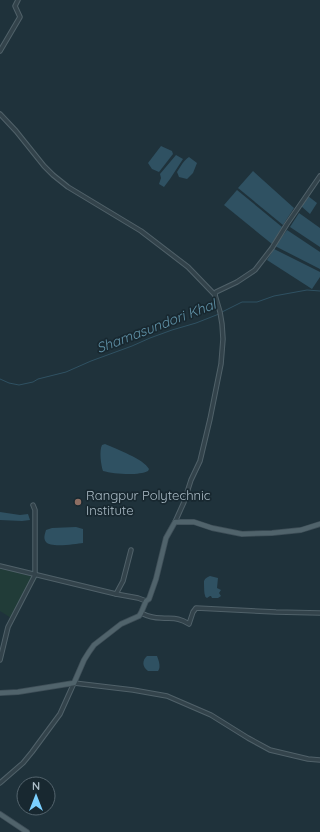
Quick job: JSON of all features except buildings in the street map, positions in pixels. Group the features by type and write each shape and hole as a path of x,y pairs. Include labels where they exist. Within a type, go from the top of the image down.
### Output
{"main road":[{"path":"0,692 18,692 74,683 84,660 94,645 121,624 139,616 141,613 156,579 166,538 175,522 194,522 212,528 242,534 301,530 320,524"},
{"path":"0,814 27,832"}],"street":[{"path":"0,51 20,17 15,6 18,0"},
{"path":"0,114 16,131 44,166 68,187 141,231 188,267 215,295 221,314 223,339 221,364 200,461 175,522"},
{"path":"215,295 216,292 237,282 255,270 272,248 320,176"},
{"path":"0,660 8,627 35,575 35,510 33,505"},
{"path":"116,594 123,581 131,550"},
{"path":"0,566 146,601"},
{"path":"141,613 148,616 182,620 189,624 196,608 320,613"},
{"path":"0,783 24,763 60,714 74,683 133,690 167,696 211,715 270,750 308,759 320,760"}],"green space":[{"path":"0,569 37,578 11,618 0,611"}],"water":[{"path":"161,146 172,151 173,154 159,172 152,169 148,163"},
{"path":"176,155 183,159 164,187 159,184 161,178 160,174"},
{"path":"189,157 197,163 193,173 187,179 179,177 177,172"},
{"path":"253,171 294,208 283,225 238,188"},
{"path":"237,190 282,227 272,244 224,205"},
{"path":"308,196 317,203 310,214 301,206"},
{"path":"299,213 320,228 320,247 290,227"},
{"path":"287,230 320,252 320,269 275,246"},
{"path":"274,249 320,272 320,277 312,289 267,260"},
{"path":"105,444 142,462 149,469 148,471 138,474 126,474 103,471 101,451 102,445"},
{"path":"0,512 20,515 28,514 30,520 0,520"},
{"path":"76,527 83,529 83,543 52,545 48,544 45,540 44,536 46,530 52,528"},
{"path":"210,576 218,578 217,588 221,590 219,593 221,596 218,598 212,598 210,596 207,598 205,596 204,581"},
{"path":"147,656 157,656 160,666 158,671 148,671 145,668 144,661"}],"waterway":[{"name":"Shamasundori Khal","path":"222,312 242,302 257,302 274,296 307,290 320,291"},
{"name":"Shamasundori Khal","path":"0,379 19,385 33,382 38,379 66,372 150,338 219,314"}],"place":[{"name":"Rangpur Polytechnic Institute","path":"78,502"}]}
